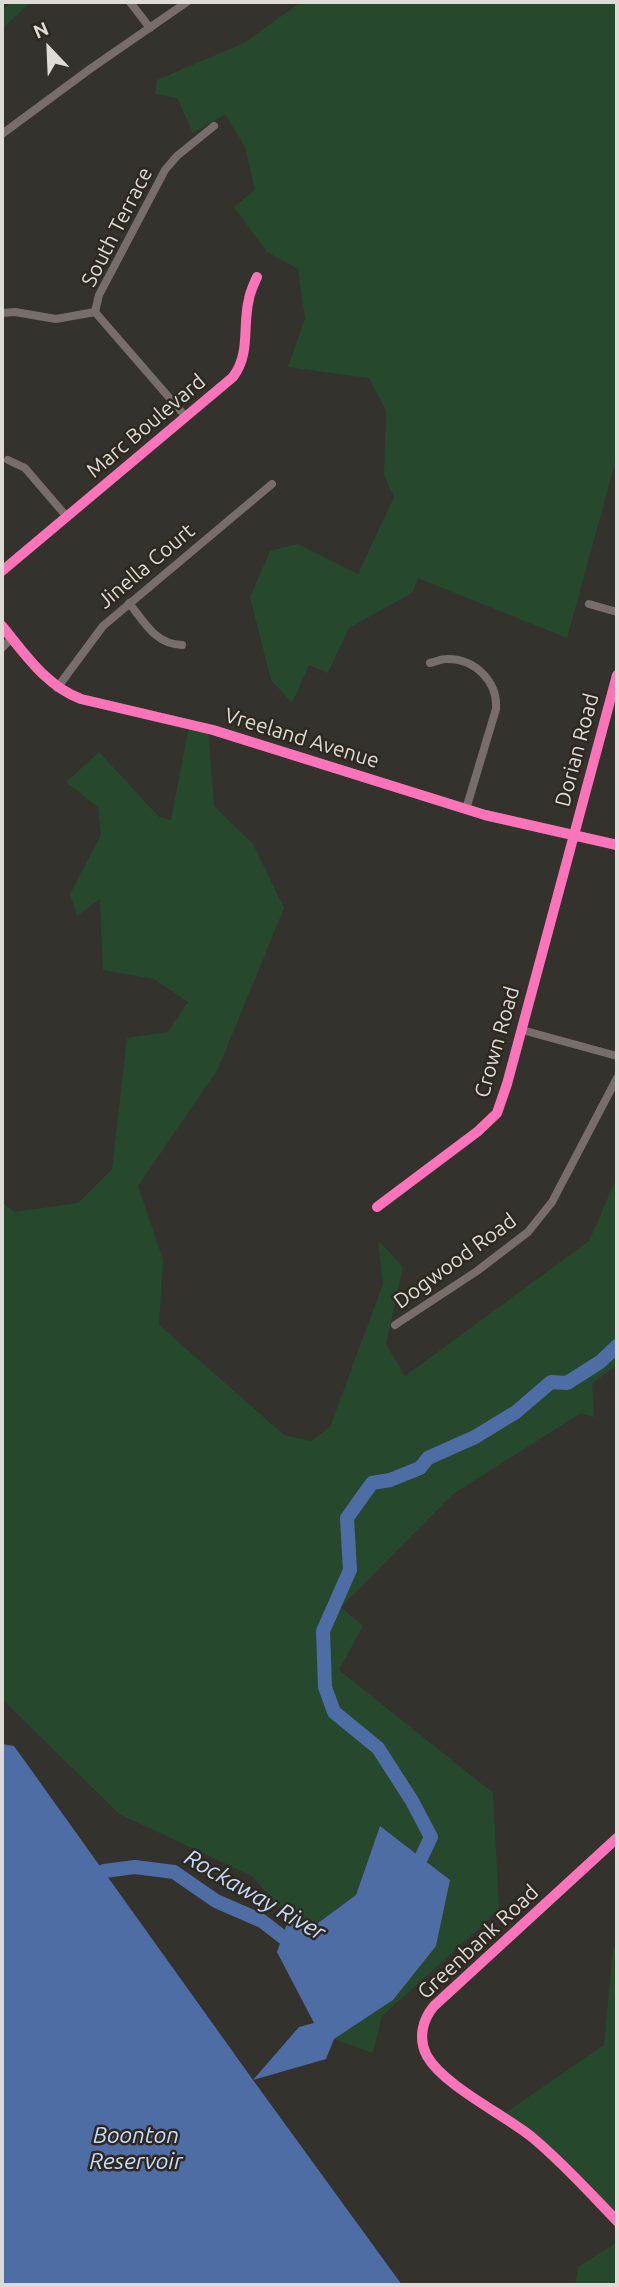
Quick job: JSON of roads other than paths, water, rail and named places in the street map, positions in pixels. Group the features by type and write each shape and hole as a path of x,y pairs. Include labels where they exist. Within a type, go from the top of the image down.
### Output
{"street":[{"path":"130,2 150,28"},
{"path":"2,134 187,2"},
{"name":"South Terrace","path":"2,313 15,312 56,320 95,312 99,295 165,170 177,156 214,126"},
{"name":"Marc Boulevard","path":"2,571 225,385 242,363 248,300 257,277"},
{"path":"95,312 186,417"},
{"path":"8,460 25,468 67,517"},
{"name":"Jinella Court","path":"57,688 91,639 129,603 272,484"},
{"path":"129,603 159,640 168,645 183,646"},
{"path":"589,604 617,612"},
{"name":"Vreeland Avenue","path":"2,626 57,688 90,702 213,730 466,809 617,845"},
{"path":"2,648 12,638"},
{"path":"430,663 447,659 470,666 488,678 495,693 496,709 466,809"},
{"name":"Dorian Road","path":"573,835 617,675"},
{"name":"Crown Road","path":"377,1207 477,1132 496,1113 522,1030 573,835"},
{"path":"522,1030 617,1056"},
{"name":"Dogwood Road","path":"395,1325 466,1279 527,1232 552,1202 617,1078"},
{"name":"Greenbank Road","path":"617,1838 434,2006 424,2021 422,2037 428,2058 440,2071 535,2139 617,2221"}],"water":[{"name":"Boonton Reservoir","path":"2,1744 14,1746 402,2285 2,2285"},
{"path":"380,1826 450,1880 436,1946 393,2000 334,2039 326,2059 253,2080 299,2027 314,2023 277,1952 289,1918 314,1926 356,1895"}],"waterway":[{"name":"Rockaway River","path":"414,1873 431,1837 378,1748 334,1712 325,1687 323,1631 350,1570 347,1518 372,1483 390,1480 420,1468 428,1458 475,1437 516,1412 551,1382 567,1383 600,1362 617,1346"},
{"name":"Rockaway River","path":"88,1882 104,1871 135,1867 174,1872 216,1901 262,1921 297,1948"}]}
